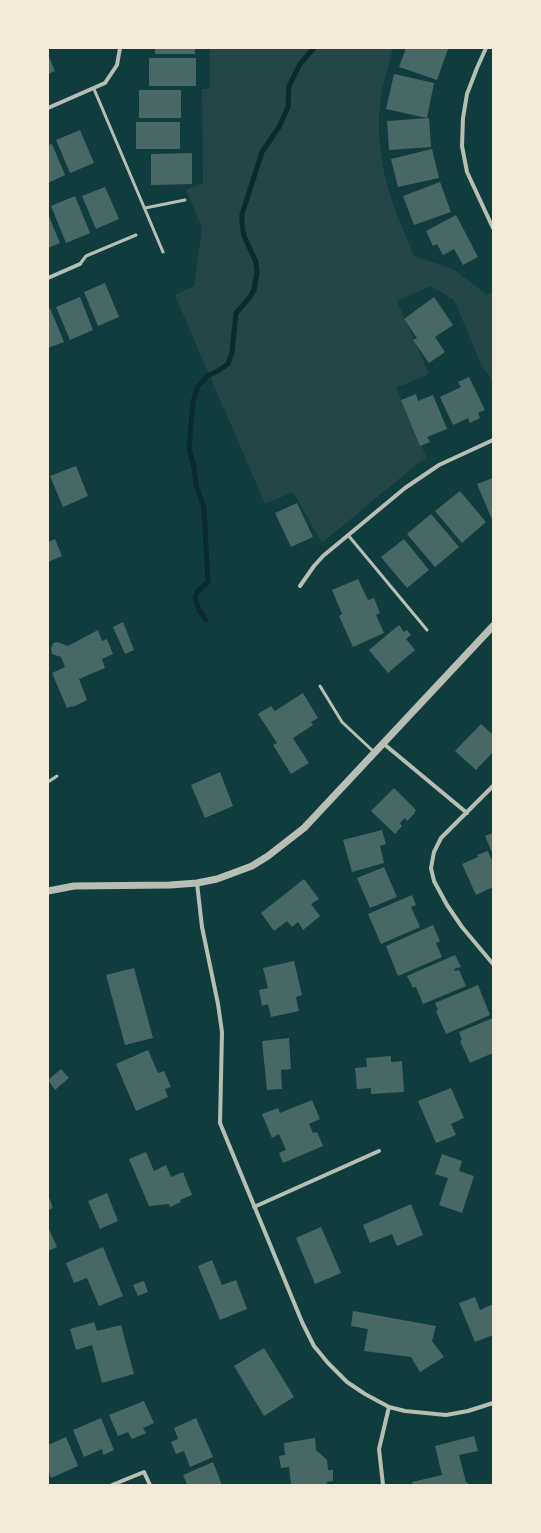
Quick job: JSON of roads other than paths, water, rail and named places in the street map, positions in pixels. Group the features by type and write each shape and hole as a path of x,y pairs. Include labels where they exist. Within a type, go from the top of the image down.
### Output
{"street":[{"path":"48,108 105,83 112,75 117,65 120,48"},
{"path":"486,48 467,94 463,118 462,146 467,172 491,220 493,228"},
{"path":"48,278 80,264"},
{"path":"300,586 323,556 384,504 424,474 493,440"},
{"path":"48,891 74,886 170,885 197,883 233,874 252,866 268,856 304,828 493,626"},
{"path":"384,744 467,813"},
{"path":"493,786 442,838 436,847 432,858 432,876 438,890 462,927 493,964"},
{"path":"197,883 202,927 218,1004 222,1032 220,1123 302,1322 314,1346 347,1382 389,1407 405,1412 446,1415 468,1411 493,1403"},
{"path":"254,1207 379,1151"},
{"path":"383,1485 379,1449 389,1407"},
{"path":"112,1485 144,1472 150,1485"}],"lane":[{"path":"94,89 164,252"},
{"path":"145,208 185,200"},
{"path":"80,264 86,256 136,235"},
{"path":"348,535 427,630"},
{"path":"320,686 342,722 375,753"},
{"path":"48,782 57,776"}],"waterway":[{"path":"206,620 199,610 195,598 197,592 208,582 204,508 196,485 194,467 189,448 193,402 197,388 207,376 228,364 232,352 236,313 254,290 257,272 256,262 244,236 242,214 262,152 279,127 288,107 289,86 300,64 314,48"}]}
